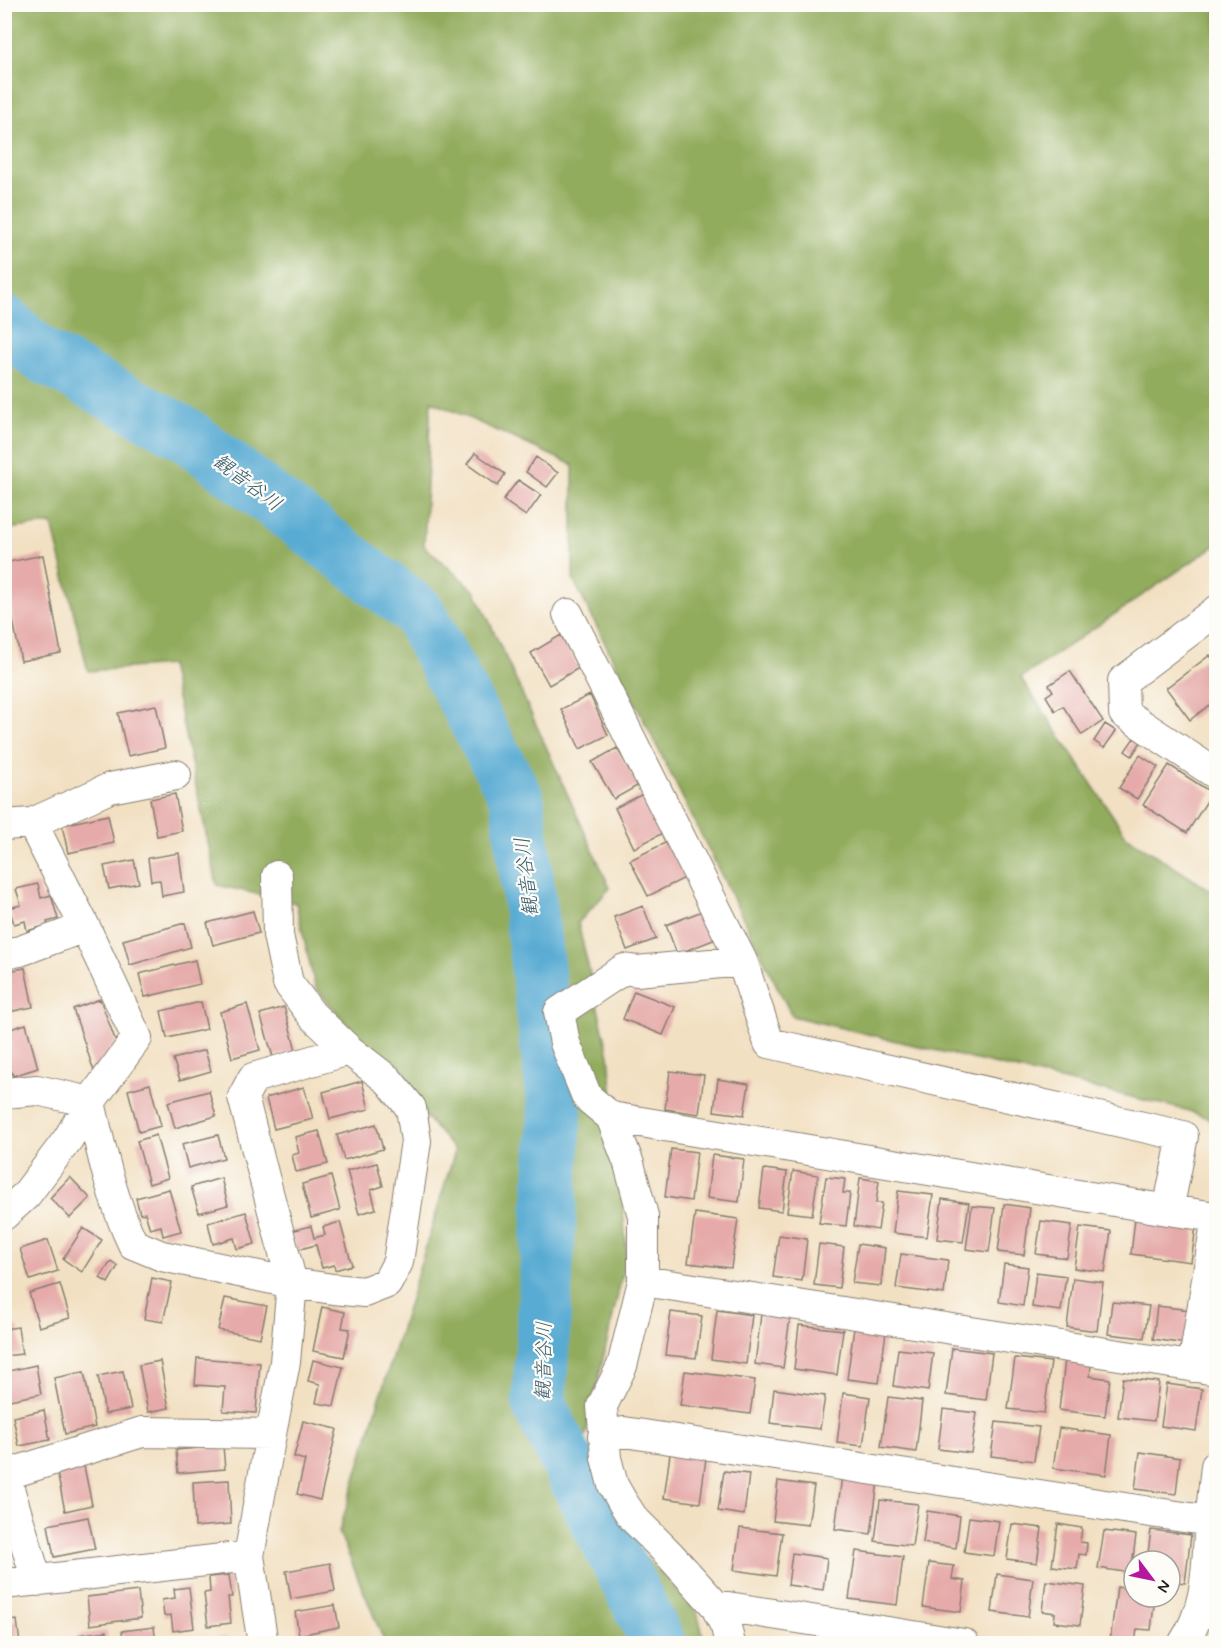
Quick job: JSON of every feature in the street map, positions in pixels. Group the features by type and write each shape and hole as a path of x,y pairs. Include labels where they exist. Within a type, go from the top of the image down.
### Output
{"street":[{"path":"1216,611 1123,681 1124,713 1216,774"},
{"path":"568,614 742,962 769,1043 1183,1136 1168,1210"},
{"path":"4,1215 26,1195 68,1139 90,1102 137,1038 86,927 18,824 110,788 176,775"},
{"path":"90,1102 100,1150 123,1224 133,1245 162,1256 292,1283 364,1292 387,1283 398,1262 416,1141 411,1108 388,1080 349,1050 312,1016 288,983 278,935 277,876"},
{"path":"4,954 20,951 86,927"},
{"path":"730,1644 726,1627 715,1605 633,1518 613,1485 606,1458 602,1406 622,1366 643,1281 643,1216 629,1164 611,1117 587,1097 565,1043 559,1011 624,969 637,971 742,962"},
{"path":"263,1644 249,1556 285,1362 292,1283 243,1097 253,1078 349,1050"},
{"path":"4,1093 37,1090 90,1102"},
{"path":"611,1117 1216,1217"},
{"path":"643,1281 1205,1369 1216,1223"},
{"path":"37,1581 5,1473 142,1432 271,1434"},
{"path":"603,1436 624,1432 1210,1521"},
{"path":"1183,1644 1192,1630 1205,1590 1216,1466"},
{"path":"4,1584 249,1556"},
{"path":"715,1605 964,1644"}],"green space":[{"path":"4,5 1216,5 1216,545 1021,678 1127,837 1216,894 1216,1121 1186,1110 792,1016 573,579 573,465 431,401 424,546 476,592 610,888 578,923 609,1055 627,1255 575,1481 697,1612 705,1643 385,1643 339,1532 455,1151 315,987 296,903 217,885 170,665 88,671 52,524 5,529"}],"building":[{"path":"475,453 505,474 498,486 467,464"},
{"path":"536,457 558,473 547,487 526,472"},
{"path":"518,480 541,495 526,516 503,500"},
{"path":"43,555 61,653 21,661 4,575 4,563"},
{"path":"561,635 579,668 549,685 531,653"},
{"path":"1210,655 1216,664 1216,700 1190,720 1166,688"},
{"path":"1070,671 1103,721 1082,735 1063,706 1055,711 1046,696 1053,691 1049,685"},
{"path":"590,695 608,735 580,749 561,709"},
{"path":"156,705 165,748 128,756 118,713"},
{"path":"1105,724 1116,731 1104,748 1094,741"},
{"path":"1134,738 1141,742 1132,756 1125,751"},
{"path":"617,748 639,785 614,799 592,762"},
{"path":"1140,755 1158,767 1137,799 1119,788"},
{"path":"1169,765 1212,793 1187,833 1143,805"},
{"path":"175,794 182,831 157,836 150,799"},
{"path":"643,794 663,833 634,848 615,808"},
{"path":"108,815 114,843 68,853 62,825"},
{"path":"667,842 685,878 648,896 630,860"},
{"path":"179,853 184,892 162,896 160,880 151,881 148,858"},
{"path":"134,860 139,883 109,889 104,866"},
{"path":"38,884 41,898 51,895 58,919 47,922 48,925 27,931 25,921 14,924 9,908 21,905 16,889"},
{"path":"643,906 656,939 627,950 614,917"},
{"path":"705,910 716,939 677,954 666,925"},
{"path":"253,911 259,933 213,945 207,923"},
{"path":"185,923 191,947 130,965 123,940"},
{"path":"195,960 200,984 145,997 139,974"},
{"path":"25,968 33,1007 4,1013 4,972"},
{"path":"634,991 675,1007 663,1035 623,1019"},
{"path":"100,999 116,1042 94,1071 73,1009"},
{"path":"201,1002 207,1029 167,1038 161,1011"},
{"path":"247,1004 260,1050 232,1058 220,1012"},
{"path":"284,1007 296,1050 273,1057 260,1014"},
{"path":"26,1024 38,1068 13,1076 4,1049 4,1031"},
{"path":"205,1050 211,1071 180,1080 173,1059"},
{"path":"670,1071 704,1075 699,1114 665,1109"},
{"path":"718,1079 749,1084 744,1115 714,1111"},
{"path":"362,1081 369,1109 330,1119 323,1092"},
{"path":"150,1084 161,1126 139,1132 128,1090"},
{"path":"304,1087 313,1119 274,1129 266,1098"},
{"path":"209,1091 216,1116 175,1128 168,1102"},
{"path":"376,1124 383,1149 344,1160 337,1135"},
{"path":"319,1131 328,1164 296,1172 292,1155 299,1153 295,1137"},
{"path":"156,1135 168,1178 149,1184 137,1141"},
{"path":"218,1135 224,1158 188,1168 182,1144"},
{"path":"671,1149 697,1152 691,1201 665,1197"},
{"path":"712,1155 744,1159 739,1202 707,1198"},
{"path":"377,1163 383,1186 371,1190 376,1209 359,1214 347,1171"},
{"path":"764,1169 787,1172 782,1211 759,1208"},
{"path":"793,1171 818,1175 812,1215 787,1212"},
{"path":"331,1176 340,1210 311,1218 302,1184"},
{"path":"70,1177 90,1198 70,1218 50,1198"},
{"path":"826,1177 845,1179 843,1193 850,1193 846,1226 819,1223"},
{"path":"221,1178 228,1205 199,1213 191,1187"},
{"path":"860,1178 879,1181 876,1203 882,1203 878,1230 854,1226"},
{"path":"169,1189 181,1231 163,1236 161,1226 150,1229 145,1213 140,1214 136,1198"},
{"path":"898,1191 933,1195 927,1237 893,1233"},
{"path":"942,1199 969,1203 963,1242 937,1239"},
{"path":"1004,1204 1030,1208 1024,1255 998,1252"},
{"path":"972,1206 995,1208 989,1252 966,1249"},
{"path":"246,1212 255,1244 237,1249 234,1238 213,1244 208,1223"},
{"path":"695,1213 738,1219 731,1268 688,1263"},
{"path":"1135,1218 1196,1226 1191,1262 1131,1254"},
{"path":"1041,1221 1072,1225 1067,1258 1036,1254"},
{"path":"340,1222 352,1265 335,1270 334,1265 322,1268 316,1245 296,1250 291,1231 311,1226 314,1238 325,1235 323,1227"},
{"path":"1080,1227 1111,1231 1105,1272 1074,1268"},
{"path":"83,1228 102,1240 82,1272 63,1259"},
{"path":"779,1235 807,1239 802,1281 773,1277"},
{"path":"48,1240 58,1271 30,1280 20,1249"},
{"path":"819,1244 844,1247 839,1288 814,1285"},
{"path":"858,1244 885,1248 881,1286 852,1283"},
{"path":"901,1254 948,1260 944,1294 896,1288"},
{"path":"111,1261 118,1266 108,1283 100,1278"},
{"path":"1004,1264 1028,1267 1023,1306 999,1302"},
{"path":"1036,1272 1066,1276 1061,1311 1032,1307"},
{"path":"152,1278 172,1282 163,1322 144,1319"},
{"path":"1073,1278 1103,1282 1097,1331 1067,1327"},
{"path":"60,1284 70,1318 39,1327 29,1293"},
{"path":"225,1298 267,1306 260,1338 218,1330"},
{"path":"1112,1302 1149,1306 1144,1338 1108,1334"},
{"path":"1157,1306 1190,1310 1186,1344 1153,1339"},
{"path":"322,1307 345,1312 342,1328 350,1329 344,1357 313,1351"},
{"path":"717,1310 752,1315 746,1364 711,1359"},
{"path":"671,1312 702,1316 696,1358 665,1355"},
{"path":"761,1314 790,1318 783,1368 755,1364"},
{"path":"799,1325 843,1330 837,1375 794,1369"},
{"path":"18,1327 22,1354 4,1356 4,1329"},
{"path":"854,1328 886,1332 879,1383 847,1379"},
{"path":"952,1348 992,1353 986,1400 946,1395"},
{"path":"898,1349 933,1353 928,1391 893,1386"},
{"path":"197,1358 260,1363 256,1413 223,1411 225,1387 195,1385"},
{"path":"1015,1358 1051,1362 1044,1413 1008,1409"},
{"path":"313,1360 343,1367 334,1406 316,1403 320,1384 308,1381"},
{"path":"1065,1360 1091,1364 1090,1376 1110,1379 1105,1416 1059,1410"},
{"path":"160,1361 169,1408 148,1412 139,1365"},
{"path":"36,1365 41,1394 4,1401 4,1372"},
{"path":"123,1371 131,1409 105,1414 98,1376"},
{"path":"685,1371 755,1380 750,1414 680,1405"},
{"path":"84,1372 95,1427 65,1434 54,1378"},
{"path":"1123,1378 1159,1382 1154,1421 1118,1417"},
{"path":"1167,1384 1202,1389 1196,1431 1161,1426"},
{"path":"774,1389 825,1396 820,1429 770,1423"},
{"path":"843,1393 870,1397 863,1446 837,1443"},
{"path":"888,1397 922,1401 916,1452 881,1447"},
{"path":"943,1409 977,1413 971,1453 938,1449"},
{"path":"44,1410 50,1440 19,1446 13,1417"},
{"path":"303,1421 337,1429 320,1500 297,1494 305,1460 294,1457"},
{"path":"996,1422 1039,1427 1034,1461 991,1456"},
{"path":"1059,1428 1111,1435 1106,1475 1053,1468"},
{"path":"223,1446 225,1469 178,1473 176,1450"},
{"path":"1140,1452 1180,1458 1176,1494 1135,1489"},
{"path":"670,1454 706,1458 700,1503 664,1498"},
{"path":"84,1466 92,1505 65,1511 57,1472"},
{"path":"724,1471 749,1474 744,1515 718,1511"},
{"path":"842,1476 878,1481 871,1534 835,1529"},
{"path":"229,1480 231,1524 195,1527 193,1482"},
{"path":"778,1481 814,1486 808,1525 773,1521"},
{"path":"880,1500 918,1504 912,1546 875,1541"},
{"path":"927,1511 960,1516 956,1548 923,1543"},
{"path":"88,1517 95,1549 54,1557 48,1525"},
{"path":"969,1517 999,1521 994,1556 964,1552"},
{"path":"1012,1524 1042,1528 1037,1563 1007,1559"},
{"path":"1058,1524 1082,1528 1080,1542 1087,1543 1086,1555 1079,1554 1077,1569 1052,1566"},
{"path":"4,1526 12,1551 4,1553"},
{"path":"740,1528 782,1533 776,1576 734,1570"},
{"path":"1151,1530 1191,1535 1185,1583 1182,1583 1182,1549 1149,1549"},
{"path":"1104,1531 1136,1535 1134,1549 1122,1549 1122,1572 1098,1568"},
{"path":"856,1551 903,1557 897,1605 849,1599"},
{"path":"792,1553 827,1558 823,1590 788,1585"},
{"path":"330,1563 335,1591 291,1599 286,1571"},
{"path":"929,1563 954,1566 952,1579 965,1581 961,1612 923,1607"},
{"path":"997,1574 1033,1579 1028,1617 992,1612"},
{"path":"229,1575 232,1597 228,1597 231,1623 208,1626 204,1593 210,1592 209,1577"},
{"path":"1046,1581 1085,1586 1080,1625 1054,1622 1055,1613 1042,1611"},
{"path":"189,1587 194,1628 173,1631 171,1615 164,1616 162,1600 175,1598 174,1589"},
{"path":"1117,1587 1122,1588 1122,1609 1154,1609 1151,1630 1137,1629 1135,1644 1110,1642"},
{"path":"138,1591 141,1618 90,1625 87,1597"},
{"path":"335,1605 339,1627 299,1635 295,1612"},
{"path":"17,1620 20,1644 4,1644 4,1622"},
{"path":"154,1627 156,1644 123,1644 122,1631"},
{"path":"107,1631 108,1644 79,1644 78,1635"},
{"path":"226,1637 226,1644 186,1644 186,1642"},
{"path":"336,1638 336,1644 311,1644 311,1642"},
{"path":"767,1640 786,1642 786,1644 767,1644"}],"waterway":[{"name":"観音谷川","path":"4,322 38,353 187,435 418,612 517,799 555,1110 539,1405 659,1644"}]}
